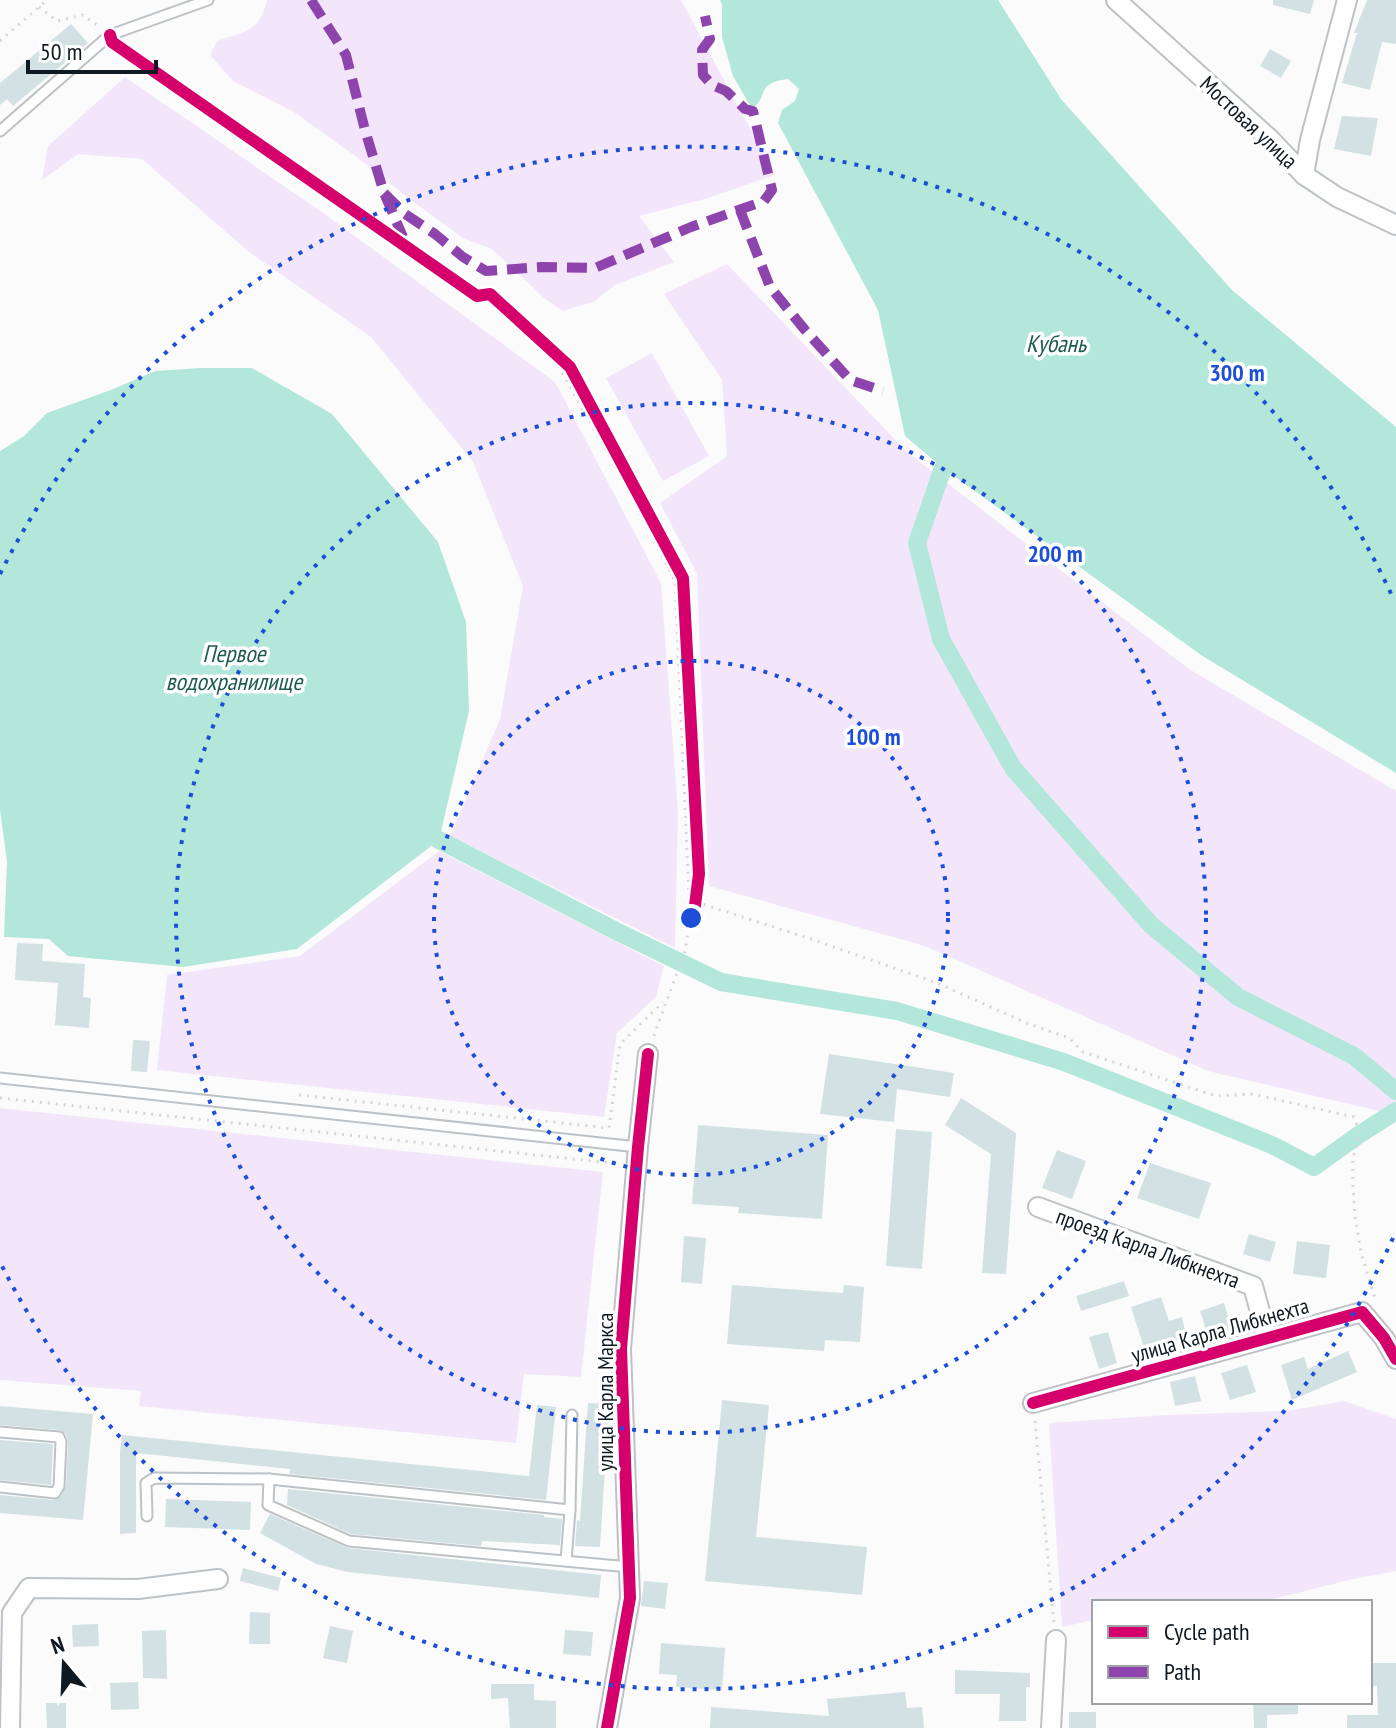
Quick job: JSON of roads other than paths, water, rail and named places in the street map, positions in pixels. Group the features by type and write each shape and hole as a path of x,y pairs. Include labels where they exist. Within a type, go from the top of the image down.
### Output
{"street":[{"name":"Мостовая улица","path":"1116,0 1270,139 1304,175 1337,197 1396,225"},
{"path":"1304,175 1310,140 1347,0"},
{"name":"улица Карла Маркса","path":"607,1728 630,1598 621,1349 648,1054"},
{"name":"проезд Карла Либкнехта","path":"1038,1207 1253,1286 1267,1337"},
{"name":"улица Карла Либкнехта","path":"1033,1403 1362,1312 1384,1338 1396,1359"},
{"path":"10,1728 12,1613 29,1588 138,1589 218,1579"},
{"path":"1051,1728 1056,1640"}],"lane":[{"path":"0,131 110,35 208,0"},
{"path":"0,1078 638,1147"},
{"path":"566,1561 572,1415"},
{"path":"0,1432 59,1437 61,1442 59,1486 55,1493 0,1487"},
{"path":"147,1516 146,1483 154,1478 269,1479 570,1510"},
{"path":"269,1479 268,1505 349,1541 629,1567"}],"water":[{"name":"Кубань","path":"720,0 998,0 1061,99 1232,290 1396,427 1396,773 1201,655 943,468 905,436 878,310 778,123 782,110 795,101 799,89 788,79 771,83 752,109 733,76 722,37"},
{"name":"Первое водохранилище","path":"252,368 332,414 438,542 466,622 469,711 439,840 297,949 183,967 68,956 49,939 4,937 7,862 0,810 0,451 24,436 47,413 155,371"}],"waterway":[{"path":"943,468 917,543 941,639 1013,768 1151,925 1238,997 1354,1056 1396,1091"},
{"path":"439,840 721,982 897,1011 1064,1062 1272,1145 1314,1167 1396,1111"}]}
